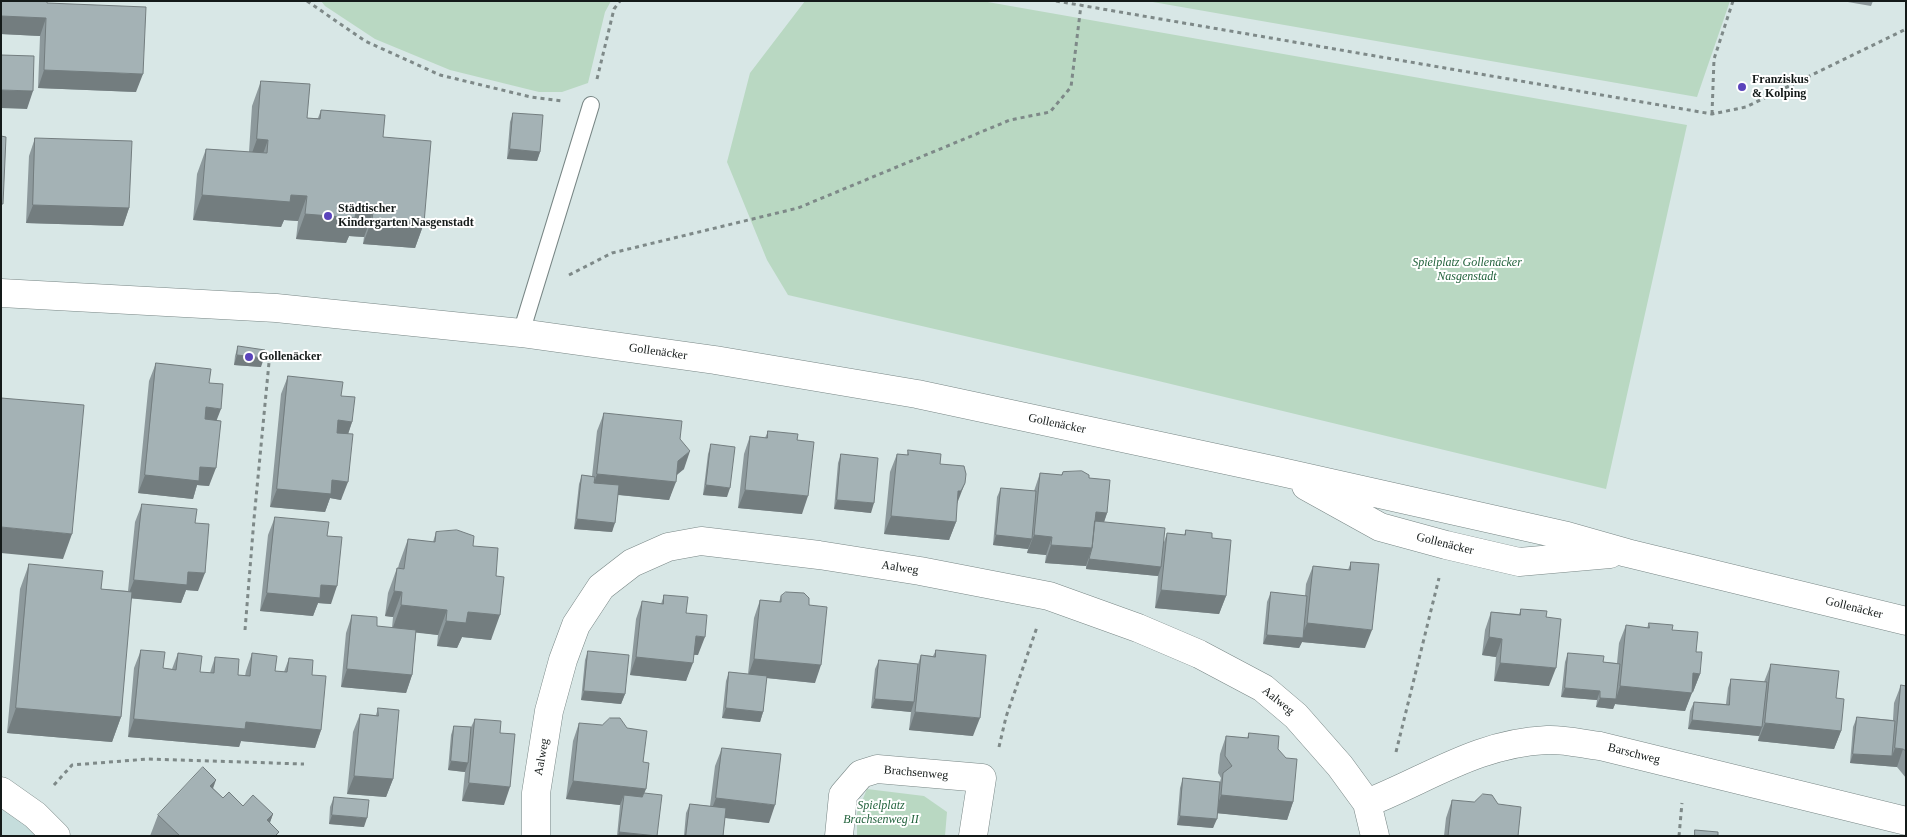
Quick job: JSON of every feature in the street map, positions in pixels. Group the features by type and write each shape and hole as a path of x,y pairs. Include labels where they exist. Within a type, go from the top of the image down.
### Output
{"street":[{"name":"Gollenäcker","path":"1,293 276,308 521,333 715,360 917,394 1277,470 1567,536 1627,553 1906,620"},
{"name":"Gollenäcker","path":"1277,470 1380,527 1446,545 1519,562 1627,553"},
{"name":"Aalweg","path":"536,836 536,793 549,711 563,660 576,625 601,587 632,563 668,547 701,541 819,555 911,569 1049,596 1138,628 1199,654 1263,688 1296,716 1340,766 1367,803 1375,836"},
{"name":"Barschweg","path":"1367,803 1478,754 1511,744 1548,740 1600,746 1906,821"},
{"name":"Brachsenweg","path":"839,836 843,795 861,774 877,769 982,778"},
{"path":"973,836 982,778"},
{"path":"1,791 35,815 56,836"}],"lane":[{"path":"521,333 591,105"}],"path":[{"path":"308,1 365,41 440,75 531,97 591,105 614,9 620,1"},
{"path":"1056,1 1712,114 1746,107 1906,29"},
{"path":"1712,114 1714,60 1733,1"},
{"path":"533,294 612,253 798,208 1010,120 1050,112 1071,87 1080,5"},
{"path":"246,630 254,519 270,352"},
{"path":"1410,783 1396,754 1439,577"},
{"path":"982,778 997,755 1008,708 1049,596"},
{"path":"35,815 55,783 72,765 148,759 304,764"}],"shaded area":[{"path":"1,796 41,836 1,836"}],"green space":[{"path":"321,1 611,1 605,12 588,83 562,92 539,92 450,70 375,39 325,6"},
{"name":"Spielplatz Gollenäcker Nasgenstadt","path":"805,1 982,1 1687,125 1606,489 1146,378 788,295 767,260 727,162 750,73"},
{"path":"1147,1 1730,1 1697,97"},
{"name":"Spielplatz Brachsenweg II","path":"867,789 924,796 947,812 945,836 857,836 857,813"}],"building":[{"path":"1,1 47,1 47,3 146,7 143,74 44,70 46,18 1,16"},
{"path":"1,55 34,56 33,91 1,90"},
{"path":"261,81 310,84 307,118 320,119 321,110 385,115 383,137 431,141 424,223 372,219 373,212 356,210 355,218 305,214 307,196 291,195 290,202 202,195 206,149 267,153 268,140 257,139"},
{"path":"513,113 543,115 540,152 510,149"},
{"path":"1,136 6,137 3,204 1,204"},
{"path":"35,138 132,141 129,208 33,205"},
{"path":"238,346 265,350 264,358 237,355"},
{"path":"156,363 211,369 209,383 223,384 221,409 206,407 205,419 221,421 216,468 200,467 199,481 145,475"},
{"path":"288,376 343,382 341,396 355,397 352,422 338,420 337,433 353,434 348,482 332,480 331,494 277,489"},
{"path":"1,398 84,405 72,534 1,527"},
{"path":"604,413 682,421 680,439 690,451 678,461 676,482 597,474"},
{"path":"768,431 798,434 797,440 814,442 808,496 745,490 750,436 767,438"},
{"path":"711,444 735,447 730,488 706,485"},
{"path":"908,450 941,454 940,464 964,466 966,474 965,483 961,491 958,491 956,522 891,516 897,454 908,455"},
{"path":"841,454 878,458 874,503 837,500"},
{"path":"1082,471 1089,475 1089,478 1110,480 1107,513 1096,512 1092,548 1051,545 1052,537 1034,535 1040,473 1062,475 1063,472"},
{"path":"582,475 595,477 594,483 619,485 615,523 577,519"},
{"path":"1001,488 1036,491 1032,539 996,535"},
{"path":"142,504 197,509 195,523 209,524 205,573 188,572 187,585 134,580"},
{"path":"275,517 329,522 327,536 342,537 337,586 321,585 320,598 267,593"},
{"path":"1095,521 1165,528 1161,567 1089,559"},
{"path":"457,530 474,536 473,546 498,548 496,576 504,577 500,615 468,612 466,623 446,621 447,610 401,605 402,592 394,591 397,568 404,569 408,539 435,542 436,532"},
{"path":"1186,530 1212,533 1212,538 1231,540 1226,596 1161,590 1167,533 1185,535"},
{"path":"1351,562 1379,564 1372,630 1307,623 1313,566 1350,570"},
{"path":"29,564 103,571 101,589 132,592 121,717 16,708"},
{"path":"786,592 804,593 809,598 809,605 827,607 821,665 754,659 760,600 781,602 781,596"},
{"path":"1271,592 1307,596 1303,638 1267,635"},
{"path":"664,595 688,597 686,613 707,615 705,637 696,636 693,663 636,657 642,601 663,604"},
{"path":"1521,609 1547,611 1546,617 1561,619 1556,668 1500,663 1502,639 1489,637 1491,612 1520,615"},
{"path":"352,615 377,617 377,626 416,630 412,675 347,669"},
{"path":"1649,623 1673,625 1672,630 1698,632 1696,652 1702,652 1700,674 1693,673 1692,693 1620,686 1626,625 1649,628"},
{"path":"141,650 165,652 163,668 176,670 178,653 202,656 200,672 214,673 215,657 239,659 238,675 250,676 252,653 277,656 275,671 287,672 289,658 313,660 312,675 326,676 321,730 246,722 245,729 134,719"},
{"path":"936,650 986,655 980,718 915,712 921,655 935,657"},
{"path":"588,651 629,655 625,694 584,691"},
{"path":"1568,653 1604,656 1603,662 1620,664 1616,699 1600,698 1600,691 1565,688"},
{"path":"879,660 918,664 914,702 875,699"},
{"path":"1771,664 1839,671 1836,698 1844,699 1841,731 1765,723"},
{"path":"729,672 767,676 763,712 726,708"},
{"path":"1731,679 1767,682 1762,727 1692,720 1694,702 1729,705"},
{"path":"1901,685 1906,686 1906,751 1895,748"},
{"path":"378,708 399,710 393,779 354,776 360,714 378,716"},
{"path":"1857,717 1895,721 1892,756 1853,754"},
{"path":"610,718 620,718 627,728 647,731 643,762 649,763 646,789 573,781 579,723 602,725"},
{"path":"475,719 501,721 500,733 515,734 510,787 469,783"},
{"path":"454,726 471,727 468,763 451,761"},
{"path":"1249,733 1279,736 1278,749 1286,758 1297,759 1293,802 1221,795 1223,773 1232,766 1225,756 1226,736 1248,738"},
{"path":"722,748 781,754 775,805 716,798"},
{"path":"203,767 216,780 210,786 223,798 229,792 243,806 253,795 273,814 267,820 279,832 275,836 180,836 158,815"},
{"path":"1183,778 1220,782 1217,819 1180,816"},
{"path":"644,793 662,795 657,836 619,832 624,795 642,797"},
{"path":"1483,794 1492,795 1498,804 1521,807 1518,836 1448,836 1452,800 1474,802"},
{"path":"334,797 369,800 367,818 332,815"},
{"path":"690,804 726,808 723,836 686,836"},
{"path":"1695,830 1718,832 1718,836 1695,836"}],"place":[{"name":"Franziskus & Kolping","path":"1742,87"},
{"name":"Städtischer Kindergarten Nasgenstadt","path":"328,216"},
{"name":"Gollenäcker","path":"249,357"}]}
